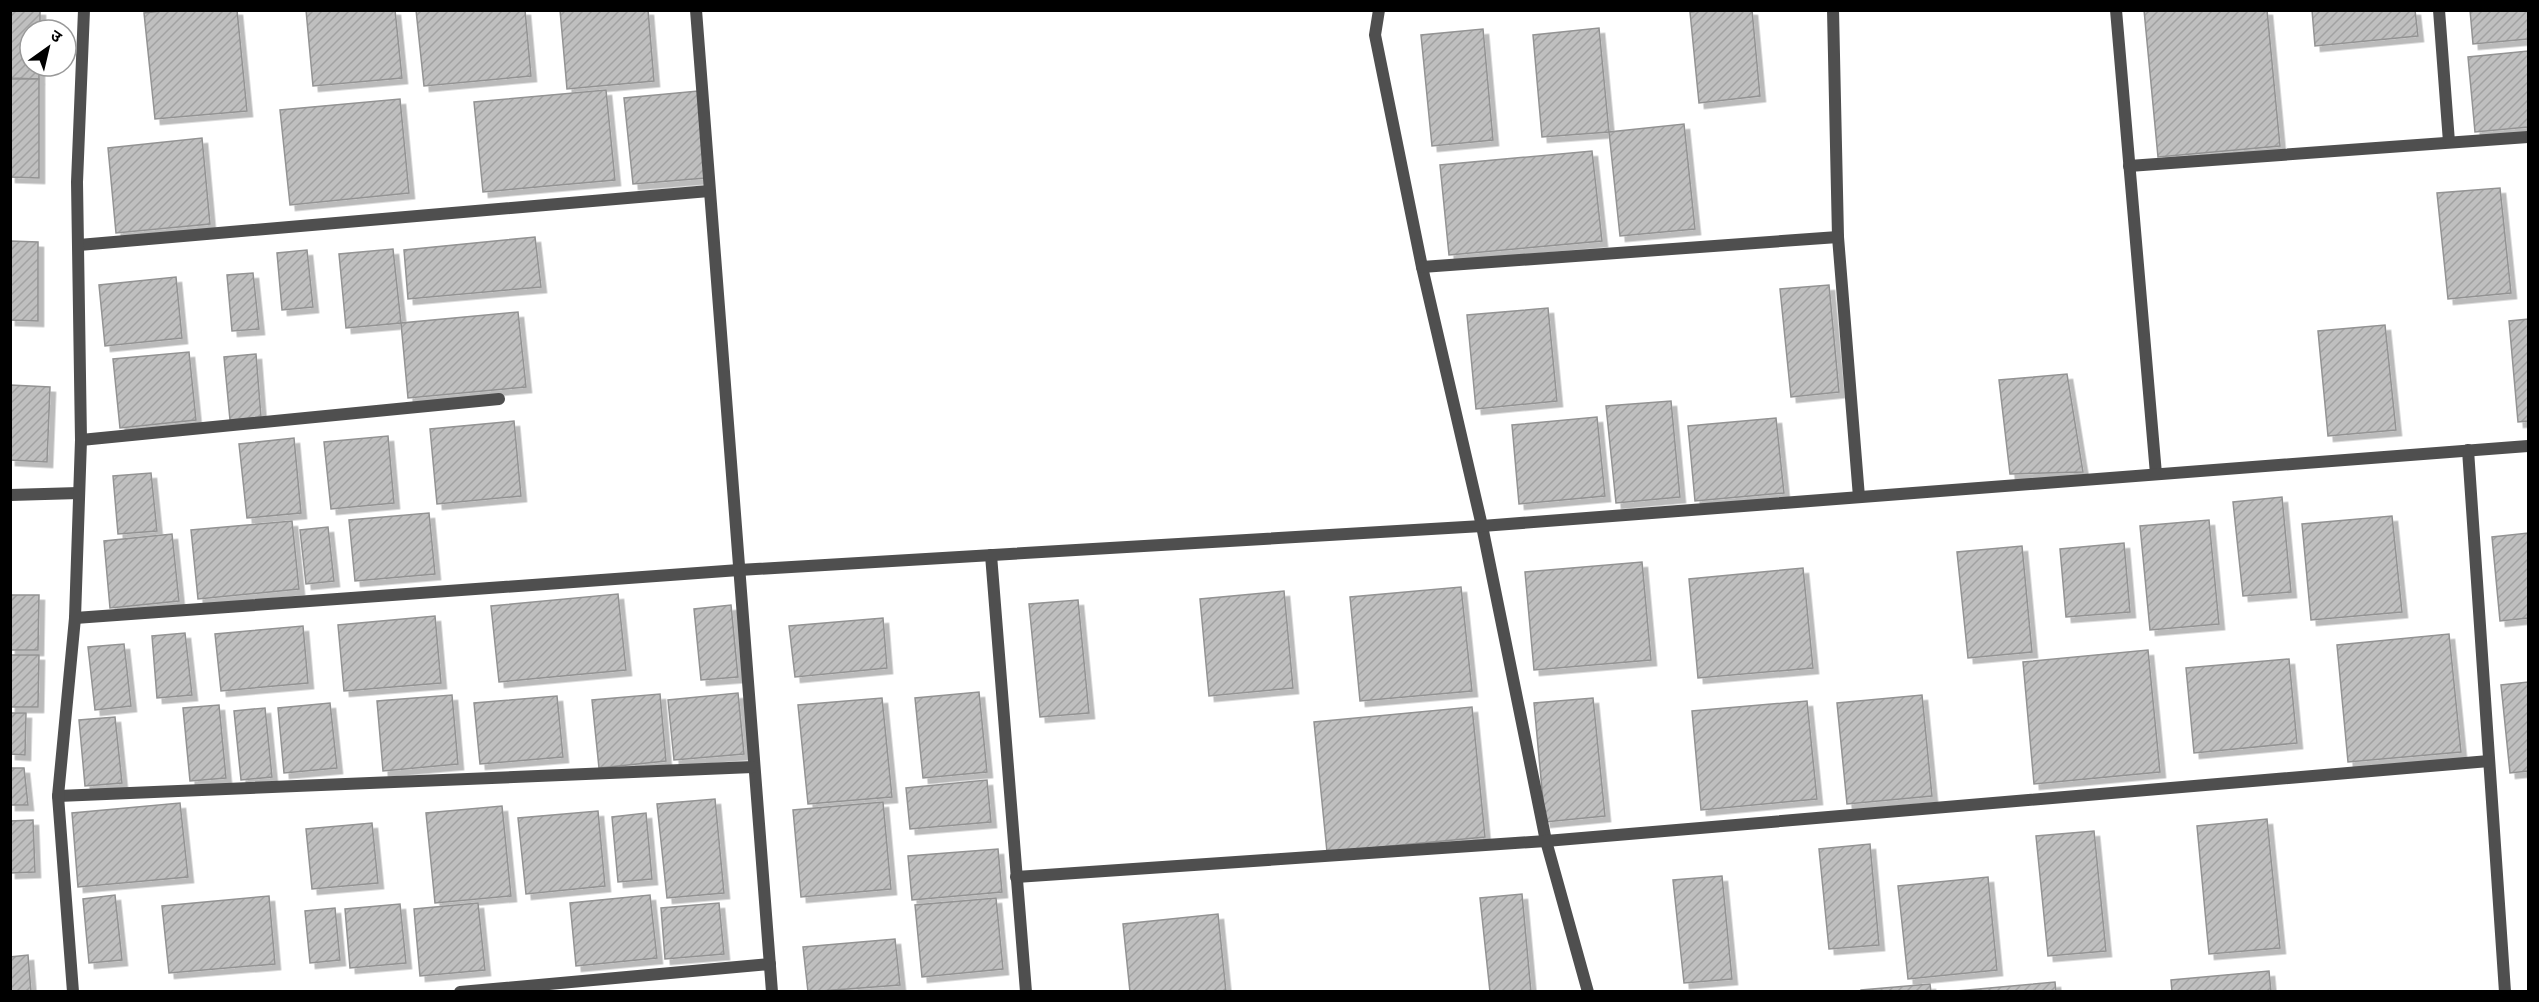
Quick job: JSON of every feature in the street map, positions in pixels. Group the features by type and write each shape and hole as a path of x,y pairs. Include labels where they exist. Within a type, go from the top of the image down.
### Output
{"street":[{"path":"73,992 58,796 75,618 81,440 77,182 84,10"},
{"path":"696,10 772,992"},
{"path":"1379,10 1375,35 1422,267 1482,526 1546,841 1588,992"},
{"path":"1833,10 1838,237 1859,497"},
{"path":"2116,10 2156,474"},
{"path":"2439,10 2449,142"},
{"path":"2129,166 2529,137"},
{"path":"79,245 709,191"},
{"path":"1422,267 1838,237"},
{"path":"81,440 499,399"},
{"path":"75,618 738,570 1482,526 2529,446"},
{"path":"2468,450 2505,992"},
{"path":"10,495 79,494"},
{"path":"991,555 1026,992"},
{"path":"1016,877 1546,841 2489,761"},
{"path":"58,796 753,767"},
{"path":"460,992 770,964"}],"building":[{"path":"10,10 40,10 40,18 18,18 18,78 39,79 10,78"},
{"path":"170,10 237,10 247,111 155,119 144,13"},
{"path":"306,10 395,10 402,78 313,86"},
{"path":"416,10 525,10 531,76 424,86"},
{"path":"560,10 648,10 654,81 567,89"},
{"path":"1752,10 1760,96 1699,103 1690,12"},
{"path":"2144,10 2267,10 2280,146 2158,157"},
{"path":"2312,10 2415,10 2418,36 2315,46"},
{"path":"2470,10 2528,10 2528,39 2473,44"},
{"path":"1599,28 1609,132 1542,137 1533,35"},
{"path":"1483,29 1493,140 1432,146 1421,35"},
{"path":"2528,51 2528,127 2475,132 2468,57"},
{"path":"10,79 39,79 39,178 10,177"},
{"path":"606,90 615,180 483,192 474,102"},
{"path":"698,91 706,178 633,184 624,98"},
{"path":"400,99 409,193 290,205 280,110"},
{"path":"1684,124 1695,229 1620,236 1609,132"},
{"path":"202,138 210,224 116,233 108,148"},
{"path":"1592,151 1602,241 1449,255 1440,165"},
{"path":"2500,188 2511,293 2448,299 2437,193"},
{"path":"535,237 541,287 408,299 404,250"},
{"path":"10,241 38,242 38,321 10,320"},
{"path":"393,249 401,323 346,328 339,254"},
{"path":"307,250 313,307 282,310 277,253"},
{"path":"253,273 259,329 232,331 227,275"},
{"path":"176,277 182,338 105,346 99,285"},
{"path":"1829,285 1839,392 1791,397 1780,289"},
{"path":"1548,308 1557,401 1476,409 1467,315"},
{"path":"518,312 526,387 408,398 401,323"},
{"path":"2528,319 2528,421 2518,422 2509,321"},
{"path":"2385,325 2396,430 2328,436 2318,331"},
{"path":"189,352 196,420 120,428 113,359"},
{"path":"256,354 261,417 230,420 224,357"},
{"path":"2067,374 2083,472 2010,474 1999,380"},
{"path":"10,385 50,387 47,462 10,460"},
{"path":"1671,401 1680,497 1616,503 1606,406"},
{"path":"1597,417 1605,496 1519,504 1512,425"},
{"path":"1776,418 1784,493 1695,501 1688,426"},
{"path":"514,421 521,496 437,504 430,429"},
{"path":"388,436 394,503 331,509 324,442"},
{"path":"294,438 301,513 247,518 239,444"},
{"path":"151,473 157,531 118,534 113,476"},
{"path":"2282,497 2291,592 2243,596 2233,502"},
{"path":"429,513 435,574 355,581 349,520"},
{"path":"2392,516 2402,612 2311,620 2302,524"},
{"path":"2209,520 2219,624 2150,630 2140,526"},
{"path":"292,521 299,589 198,599 191,530"},
{"path":"328,527 334,581 306,584 300,530"},
{"path":"2528,533 2528,618 2500,621 2492,537"},
{"path":"172,534 179,601 110,608 104,541"},
{"path":"2124,543 2130,612 2066,617 2060,549"},
{"path":"2022,546 2032,652 1968,658 1957,552"},
{"path":"1642,562 1651,660 1534,670 1525,572"},
{"path":"1803,568 1813,668 1698,678 1689,579"},
{"path":"1461,587 1472,691 1360,701 1350,597"},
{"path":"1284,591 1293,688 1209,696 1200,599"},
{"path":"618,594 626,670 499,682 491,606"},
{"path":"10,595 39,595 38,650 10,650"},
{"path":"1078,600 1089,713 1040,717 1029,604"},
{"path":"731,605 738,677 701,680 694,609"},
{"path":"435,616 441,683 344,691 338,625"},
{"path":"883,618 887,668 795,677 789,626"},
{"path":"303,626 308,683 221,691 215,634"},
{"path":"185,633 192,695 157,698 152,636"},
{"path":"2449,634 2461,752 2348,762 2337,645"},
{"path":"124,644 131,706 95,710 88,647"},
{"path":"2148,650 2160,772 2034,784 2023,662"},
{"path":"10,655 39,655 38,707 10,707"},
{"path":"2289,659 2297,743 2194,753 2186,668"},
{"path":"2528,682 2528,771 2510,773 2501,685"},
{"path":"979,692 987,772 923,778 915,698"},
{"path":"738,693 744,754 674,760 668,700"},
{"path":"660,694 666,761 599,768 592,700"},
{"path":"452,695 458,764 383,771 377,701"},
{"path":"1922,695 1932,796 1847,804 1837,703"},
{"path":"557,696 563,757 480,764 474,703"},
{"path":"882,698 892,797 808,804 798,705"},
{"path":"1593,698 1605,816 1545,822 1534,703"},
{"path":"1807,701 1817,799 1701,810 1692,711"},
{"path":"330,703 337,768 284,773 278,708"},
{"path":"219,705 226,778 190,781 183,708"},
{"path":"1472,707 1485,837 1327,852 1314,722"},
{"path":"265,708 272,777 241,780 234,711"},
{"path":"10,713 26,713 25,755 10,754"},
{"path":"115,717 122,783 85,786 79,720"},
{"path":"10,768 24,768 28,805 10,805"},
{"path":"987,780 991,822 910,829 906,788"},
{"path":"715,799 724,893 667,898 657,804"},
{"path":"883,802 891,889 801,897 793,810"},
{"path":"180,803 188,877 78,887 72,813"},
{"path":"502,806 511,896 435,903 426,813"},
{"path":"598,811 605,886 526,894 518,818"},
{"path":"646,813 652,879 618,882 612,817"},
{"path":"2267,819 2280,948 2209,954 2197,826"},
{"path":"33,820 35,872 10,873 10,821"},
{"path":"372,823 378,883 312,889 306,829"},
{"path":"2094,831 2106,951 2048,956 2036,836"},
{"path":"1870,844 1879,945 1829,949 1819,849"},
{"path":"998,849 1002,892 912,900 908,856"},
{"path":"1722,876 1732,979 1684,983 1673,880"},
{"path":"1988,877 1997,970 1908,979 1898,886"},
{"path":"1522,894 1531,992 1490,992 1480,898"},
{"path":"115,895 122,960 89,963 83,899"},
{"path":"650,895 657,958 576,966 570,903"},
{"path":"269,896 275,964 169,973 162,906"},
{"path":"996,898 1003,969 922,977 915,905"},
{"path":"478,903 485,970 420,976 414,909"},
{"path":"719,903 724,954 665,959 661,908"},
{"path":"400,904 406,963 350,968 345,909"},
{"path":"335,908 340,960 310,963 305,911"},
{"path":"1218,914 1226,992 1130,992 1123,924"},
{"path":"895,939 900,985 808,992 803,947"},
{"path":"28,955 31,992 10,992 10,957"},
{"path":"2269,971 2271,992 2172,992 2171,980"},
{"path":"2055,982 2056,992 1956,991"},
{"path":"1930,984 1931,992 1861,992 1861,990"}]}
